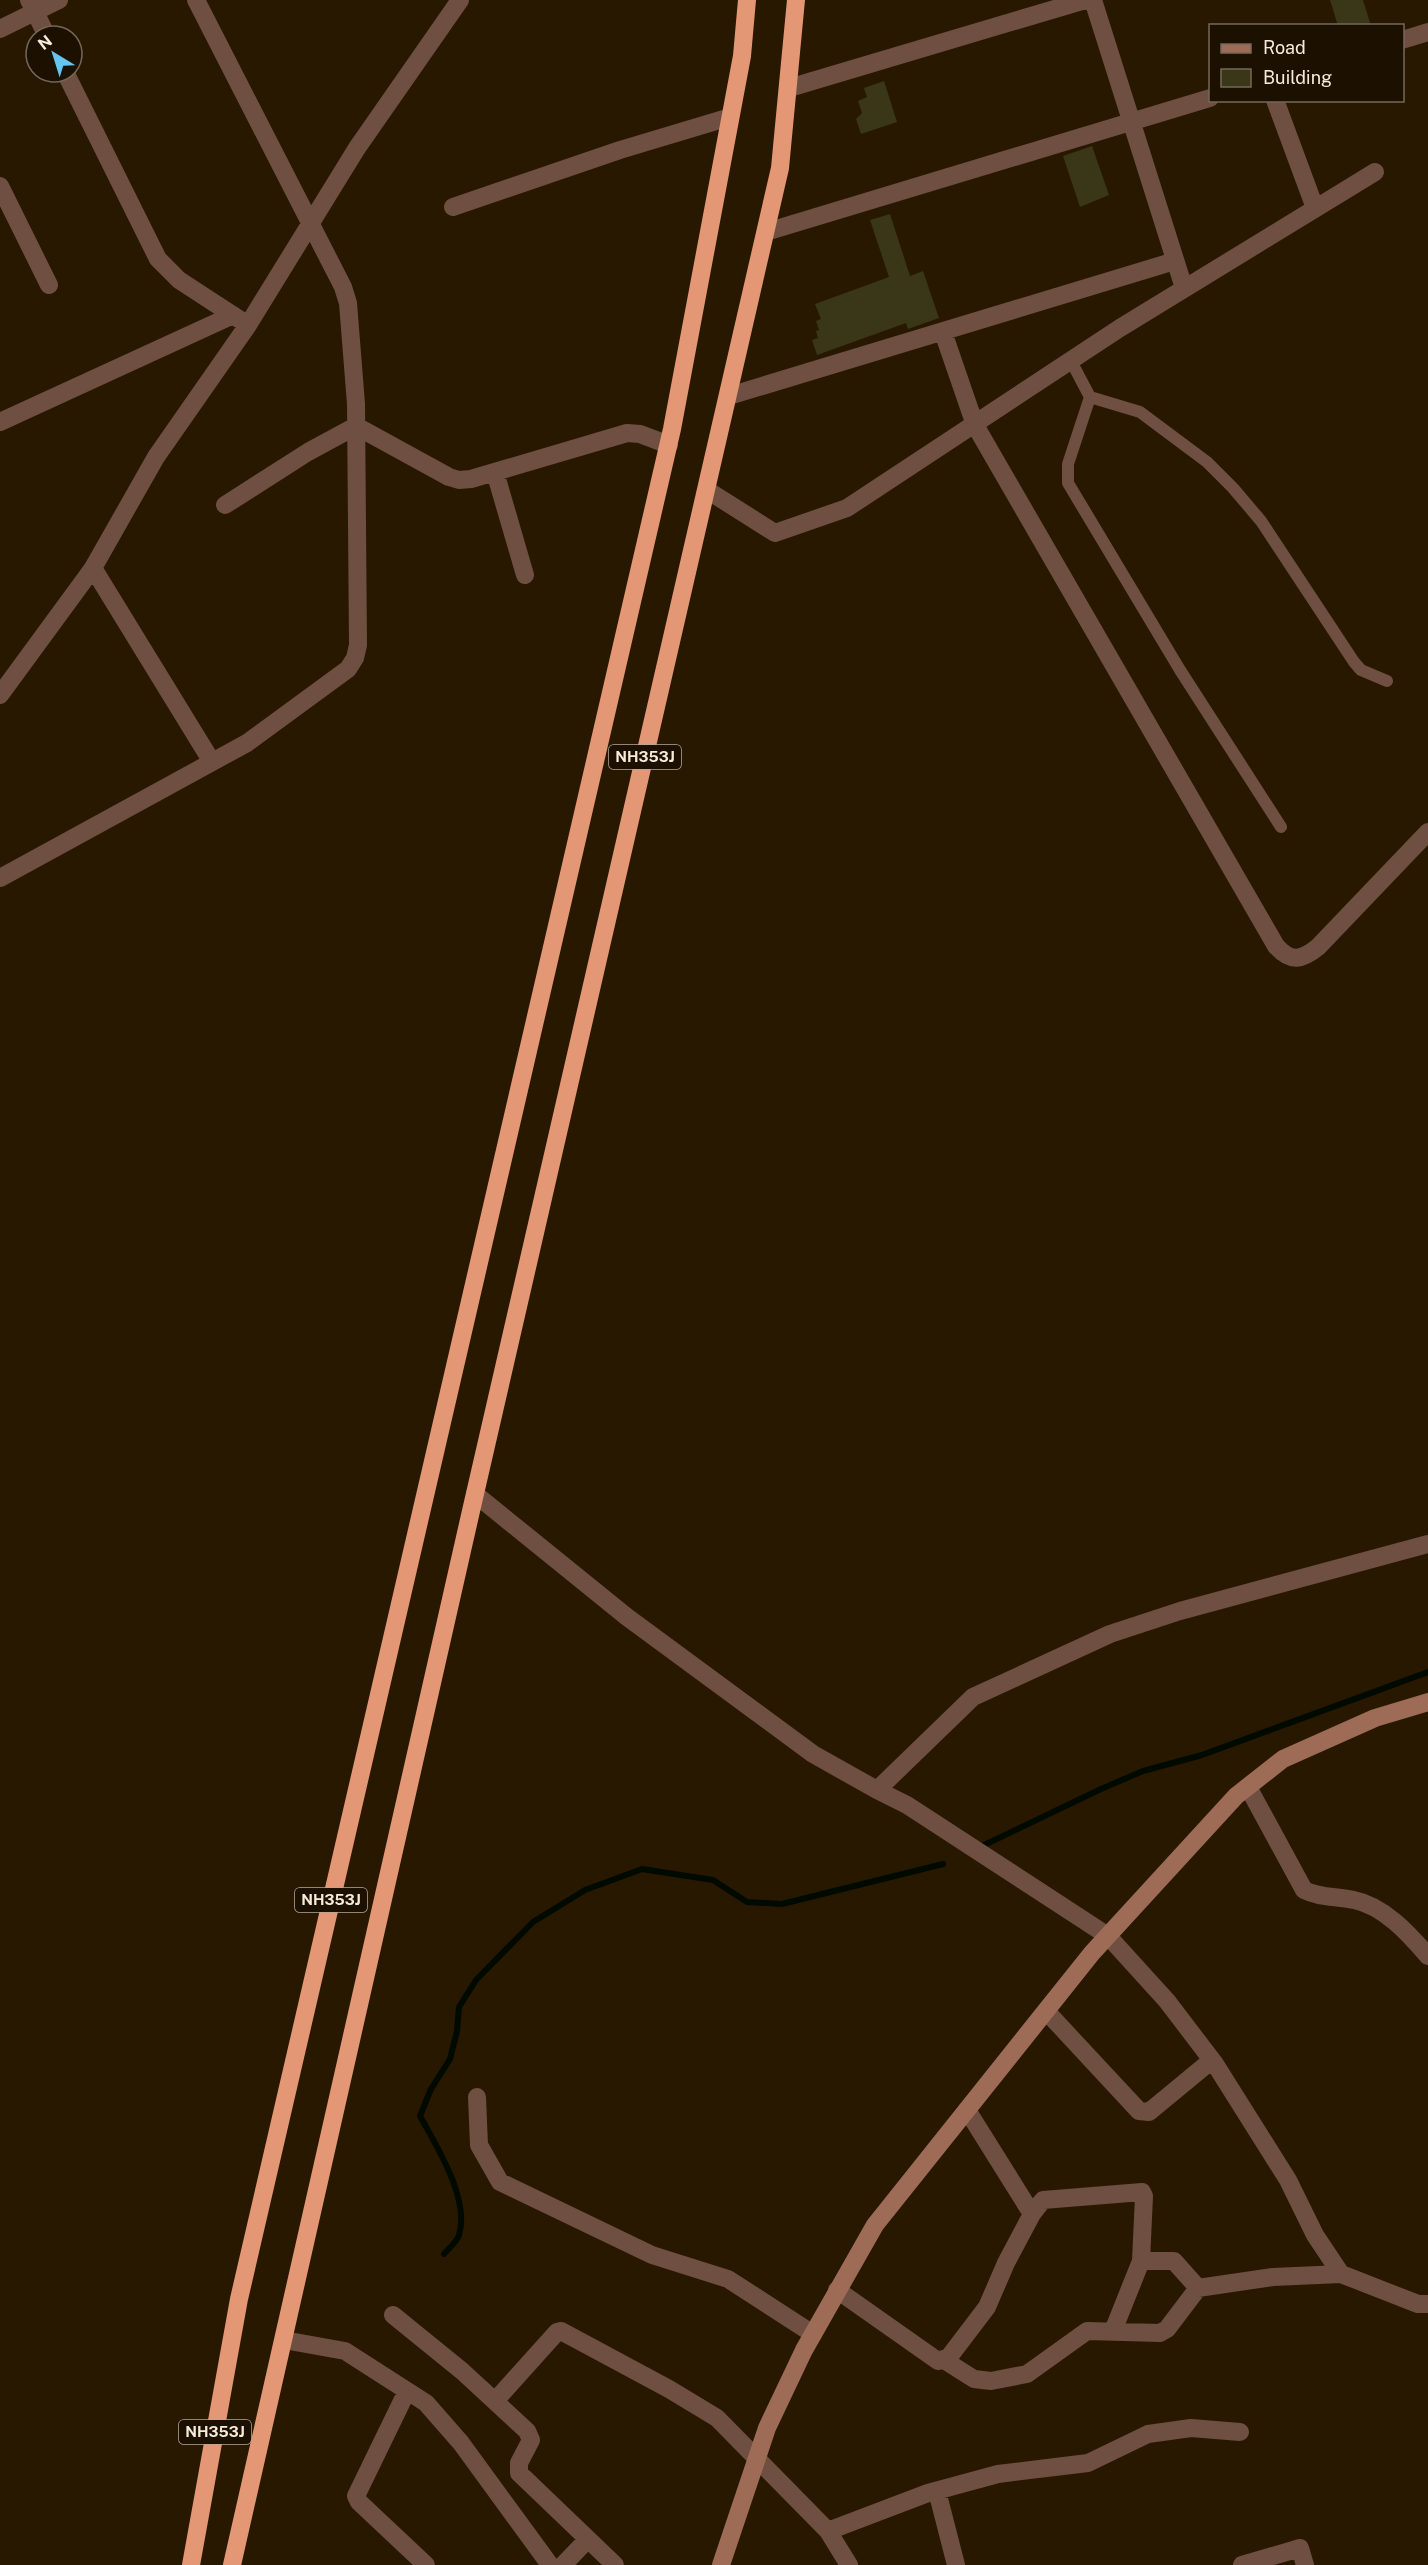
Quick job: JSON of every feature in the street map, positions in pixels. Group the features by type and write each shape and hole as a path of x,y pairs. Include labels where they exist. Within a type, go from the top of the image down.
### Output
{"highway":[{"name":"NH353J","path":"191,2565 239,2299 669,445 742,56 747,0"},
{"name":"NH353J","path":"232,2565 473,1502 766,232 780,168 796,0"}],"street":[{"path":"0,28 31,6 59,0"},
{"path":"0,878 248,743 348,669 355,658 358,645 356,426 351,319 348,303 343,287 196,0"},
{"path":"4,680 93,568 156,457 241,320 310,225 357,148 460,0"},
{"path":"789,88 1085,0"},
{"path":"1093,0 1184,288"},
{"path":"31,6 41,24"},
{"path":"1404,39 1428,32"},
{"path":"71,84 158,259 179,280 241,320"},
{"path":"766,232 1209,98"},
{"path":"1276,102 1316,208"},
{"path":"453,207 620,150 730,117"},
{"path":"707,490 775,533 847,508 1184,288 1375,172"},
{"path":"0,186 49,285"},
{"path":"729,396 1175,261"},
{"path":"0,422 241,320"},
{"path":"943,332 975,425 1270,936 1284,954 1295,960 1305,957 1318,947 1428,832"},
{"path":"356,426 449,477 459,480 471,479 627,432 640,434 669,445"},
{"path":"225,505 308,452 356,426"},
{"path":"495,472 525,575"},
{"path":"93,568 212,762"},
{"path":"473,1502 804,1747 907,1805 1108,1936 1167,2001 1212,2060 1288,2180 1315,2235 1341,2274"},
{"path":"877,1790 947,1720 973,1698 1110,1634 1180,1611 1428,1544"},
{"path":"721,2565 755,2457 767,2428 813,2334 874,2224 1046,2011 1108,1936 1236,1796 1283,1759 1376,1718 1428,1702"},
{"path":"1248,1787 1304,1890 1320,1896 1368,1904 1399,1926 1428,1956"},
{"path":"1046,2011 1138,2112 1143,2114 1149,2112 1212,2060"},
{"path":"477,2097 479,2145 500,2182 652,2255 728,2279 813,2334"},
{"path":"968,2110 1032,2214"},
{"path":"837,2290 938,2361 944,2360 949,2357 987,2307 1006,2263 1032,2214 1043,2200 1142,2192 1144,2196 1141,2261 1113,2331"},
{"path":"1141,2261 1174,2261 1198,2288"},
{"path":"944,2360 974,2379 991,2381 1021,2377 1087,2331 1160,2333 1167,2329 1198,2288 1273,2277 1341,2274 1418,2304 1428,2304"},
{"path":"393,2315 462,2371 530,2435 531,2440 519,2463 519,2473 615,2565"},
{"path":"495,2401 557,2332 561,2331 669,2389 717,2418 828,2531 849,2565"},
{"path":"284,2340 345,2351 426,2403 461,2443 550,2565"},
{"path":"407,2391 356,2496 359,2502 426,2565"},
{"path":"828,2531 937,2491 998,2474 1088,2463 1148,2434 1191,2428 1240,2432"},
{"path":"937,2491 956,2565"},
{"path":"563,2565 588,2539"},
{"path":"1242,2565 1300,2548 1305,2565"}],"lane":[{"path":"1071,361 1090,398 1068,464 1068,483 1180,670 1281,827"},
{"path":"1090,398 1140,412 1220,475 1261,521 1354,662 1362,670 1387,681"}],"building":[{"path":"1330,0 1363,0 1370,24 1337,24"},
{"path":"884,81 897,122 861,134 856,119 862,113 858,101 867,97 864,88"},
{"path":"1092,146 1109,195 1080,207 1063,156"},
{"path":"890,214 910,276 923,271 939,318 908,329 906,323 817,355 812,340 818,338 816,331 819,330 816,321 821,319 815,304 889,277 870,220"}],"waterway":[{"path":"980,1847 1143,1771 1202,1755 1428,1672"},
{"path":"444,2254 455,2243 459,2235 460,2206 450,2174 420,2116 431,2089 450,2059 457,2031 459,2007 476,1980 533,1922 585,1890 642,1869 713,1880 747,1902 782,1904 943,1864"}]}
